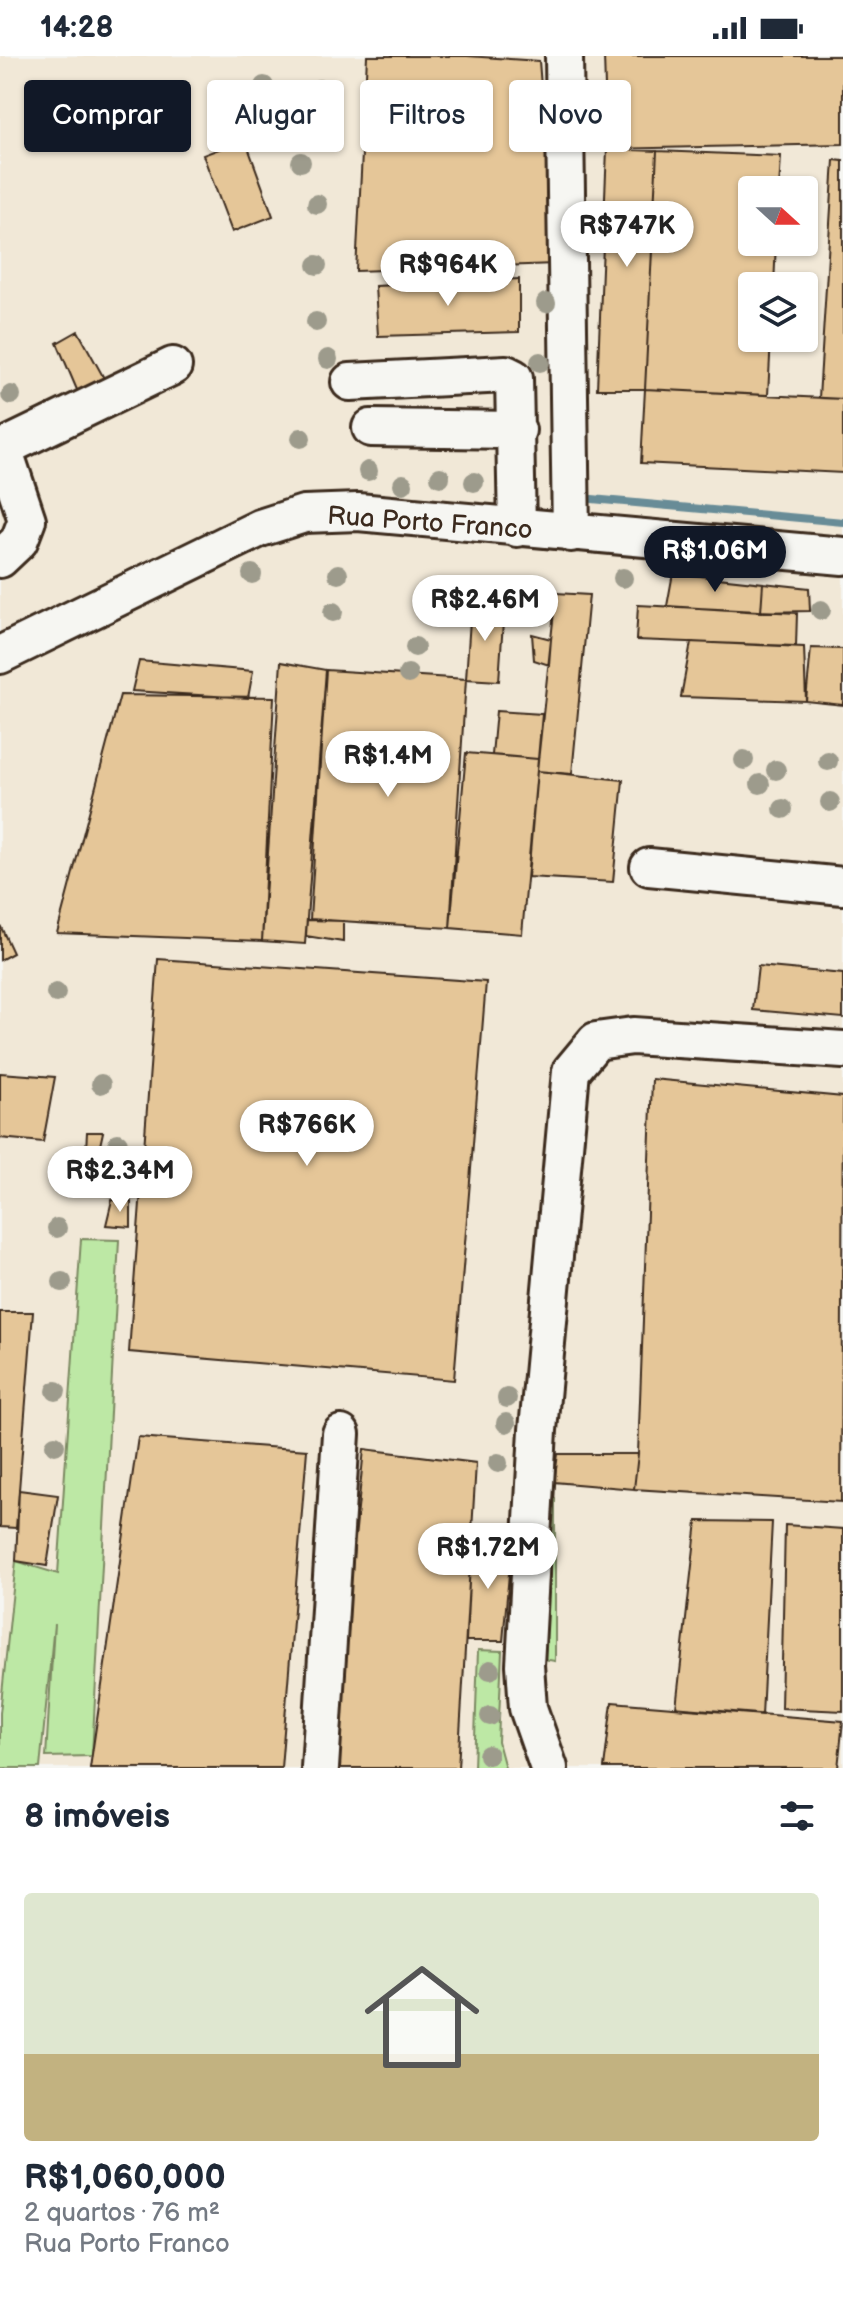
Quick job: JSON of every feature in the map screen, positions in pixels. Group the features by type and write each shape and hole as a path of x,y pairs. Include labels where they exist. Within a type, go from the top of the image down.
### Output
{"street":[{"path":"564,56 571,533"},
{"path":"0,559 19,541 27,520 1,446 173,366"},
{"path":"350,382 506,374 514,378 517,387 517,528"},
{"path":"371,428 517,430"},
{"name":"Rua Porto Franco","path":"0,655 260,528 304,514 358,512 843,556"},
{"path":"649,867 843,886"},
{"path":"549,1768 528,1708 525,1665 538,1430 571,1071 596,1041 633,1036 843,1050"},
{"path":"320,1768 341,1434"}],"shaded area":[{"path":"0,56 843,56 843,1768 0,1768"}],"green space":[{"path":"81,1239 119,1240 92,1756 46,1757 54,1624 40,1768 0,1768 0,1713 16,1561 58,1574"},
{"path":"543,1497 555,1499 555,1661 543,1659"},
{"path":"478,1650 502,1651 498,1742 505,1768 474,1768"}],"building":[{"path":"367,56 467,56 539,61 540,80 509,80 509,152 546,152 555,264 356,271 362,152 493,152 493,80 366,80"},
{"path":"604,56 843,56 843,144 631,148 631,80 605,80"},
{"path":"657,151 645,389 597,389 607,152"},
{"path":"657,151 781,156 780,176 738,176 738,256 775,256 775,272 738,272 738,352 770,352 768,395 645,389"},
{"path":"211,152 250,152 273,216 232,232 203,155"},
{"path":"834,160 843,161 843,399 819,398"},
{"path":"519,279 519,332 378,336 375,286"},
{"path":"78,331 110,389 80,397 57,343"},
{"path":"645,389 843,399 843,473 641,463"},
{"path":"673,573 763,583 761,612 667,606"},
{"path":"763,583 809,588 810,611 761,612"},
{"path":"556,593 589,595 572,774 537,771"},
{"path":"471,605 504,607 499,681 466,679"},
{"path":"638,605 797,613 796,646 636,640"},
{"path":"532,634 551,639 549,665 534,660"},
{"path":"691,642 804,647 806,701 681,697"},
{"path":"811,648 843,649 843,705 806,701"},
{"path":"139,661 253,671 248,698 132,691"},
{"path":"281,662 326,670 305,944 262,941"},
{"path":"326,670 466,679 450,928 310,919"},
{"path":"120,695 274,697 262,941 57,933"},
{"path":"496,711 542,714 538,759 492,755"},
{"path":"466,753 538,759 522,934 450,928"},
{"path":"537,771 623,780 613,882 528,877"},
{"path":"307,920 343,921 343,942 306,936"},
{"path":"0,925 13,953 0,960"},
{"path":"158,959 486,982 454,1380 129,1352"},
{"path":"758,966 843,974 843,1018 753,1010"},
{"path":"0,1073 55,1077 43,1142 0,1138"},
{"path":"652,1079 843,1097 841,1502 634,1489 638,1454"},
{"path":"87,1132 103,1132 99,1150 86,1150"},
{"path":"85,1155 139,1158 133,1187 81,1185"},
{"path":"112,1200 131,1202 131,1227 106,1225"},
{"path":"0,1312 33,1312 16,1528 0,1527"},
{"path":"138,1437 307,1450 281,1768 90,1768"},
{"path":"364,1449 476,1463 458,1768 332,1768"},
{"path":"558,1454 638,1454 634,1489 554,1482"},
{"path":"19,1490 58,1495 47,1566 16,1561"},
{"path":"697,1521 772,1522 762,1715 676,1708"},
{"path":"785,1525 843,1529 843,1711 781,1708"},
{"path":"512,1540 503,1641 466,1641 471,1544"},
{"path":"612,1702 843,1721 838,1768 604,1768"}],"waterway":[{"path":"592,499 843,522"}]}
